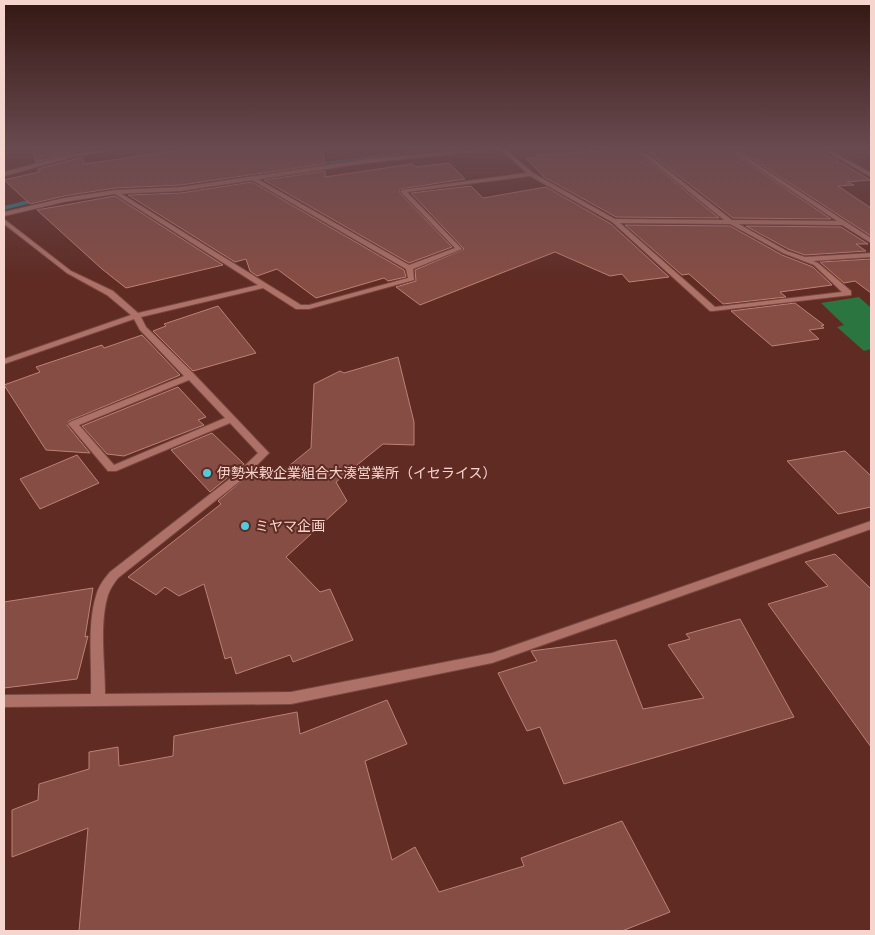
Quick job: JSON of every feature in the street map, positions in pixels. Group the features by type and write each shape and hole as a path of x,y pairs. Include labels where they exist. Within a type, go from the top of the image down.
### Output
{"street":[{"path":"4,214 64,200 111,193"},
{"path":"116,193 299,307 309,307 412,279 409,268 278,193"},
{"path":"405,193 459,249 409,268"},
{"path":"564,193 614,221 712,309 848,293 816,264 785,252 729,221 693,193"},
{"path":"797,193 871,241"},
{"path":"4,221 69,272 110,292 136,316 143,328 264,454 240,476 114,575 107,585 102,597 100,616 98,700"},
{"path":"614,221 842,222"},
{"path":"807,259 871,255"},
{"path":"4,362 136,316 265,285"},
{"path":"191,376 73,424 112,469 231,419"},
{"path":"4,701 290,698 492,658 871,525"}],"green space":[{"path":"859,297 871,308 871,349 864,351 837,327 844,325 821,303"}],"building":[{"path":"18,193 85,193 64,196 30,204"},
{"path":"270,193 404,270 406,277 388,281 384,278 316,298 277,269 257,276 250,271 246,259 235,262 128,195"},
{"path":"286,193 400,193 452,247 409,263"},
{"path":"411,193 478,193 483,198 514,193 556,193 611,224 669,277 629,282 622,274 610,276 555,252 420,305 396,287 416,281 415,270 464,249"},
{"path":"572,193 688,193 719,218 616,217"},
{"path":"700,193 792,193 831,219 733,218"},
{"path":"804,193 848,193 871,208 871,236"},
{"path":"115,196 223,265 126,288 102,269 37,210"},
{"path":"625,225 730,226 782,255 813,267 832,285 780,292 786,297 723,304 689,274 682,275"},
{"path":"746,226 841,227 868,244 856,244 866,251 805,255 788,249"},
{"path":"871,259 871,293 855,281 844,283 820,262"},
{"path":"795,303 824,325 821,326 824,328 809,330 819,339 772,346 731,311"},
{"path":"218,306 256,353 193,371 153,331 166,326 164,324"},
{"path":"142,335 180,375 69,421 67,425 90,453 46,450 4,385 40,372 36,367 102,345 104,348"},
{"path":"398,357 414,422 414,445 383,444 336,482 347,501 286,557 320,592 330,589 353,640 293,662 290,655 236,674 231,657 225,659 204,584 179,596 165,587 156,595 128,577 221,504 218,501 252,472 260,480 272,471 279,474 311,448 314,384 340,371 344,373"},
{"path":"178,387 206,417 198,420 204,425 124,456 107,454 82,426"},
{"name":"伊勢米穀企業組合大湊営業所（イセライス）","path":"212,433 244,464 210,492 171,450"},
{"path":"845,451 871,476 871,507 838,514 787,461"},
{"path":"77,455 99,483 40,509 20,479"},
{"path":"835,554 871,589 871,747 768,604 828,586 805,562"},
{"path":"93,588 85,637 88,636 77,679 4,688 4,602"},
{"path":"740,619 794,717 564,784 540,727 527,731 498,673 537,661 531,651 616,640 643,709 704,698 668,645 690,639 686,634"},
{"path":"387,700 407,744 365,761 392,860 415,847 439,892 524,866 521,858 622,821 670,912 622,931 79,931 88,828 12,857 12,810 38,800 39,784 89,769 89,752 118,747 119,766 173,756 174,736 297,712 300,734"}],"waterway":[{"path":"4,208 41,199"}],"place":[{"name":"伊勢米穀企業組合大湊営業所（イセライス）","path":"207,473"},
{"name":"ミヤマ企画","path":"245,526"}]}
